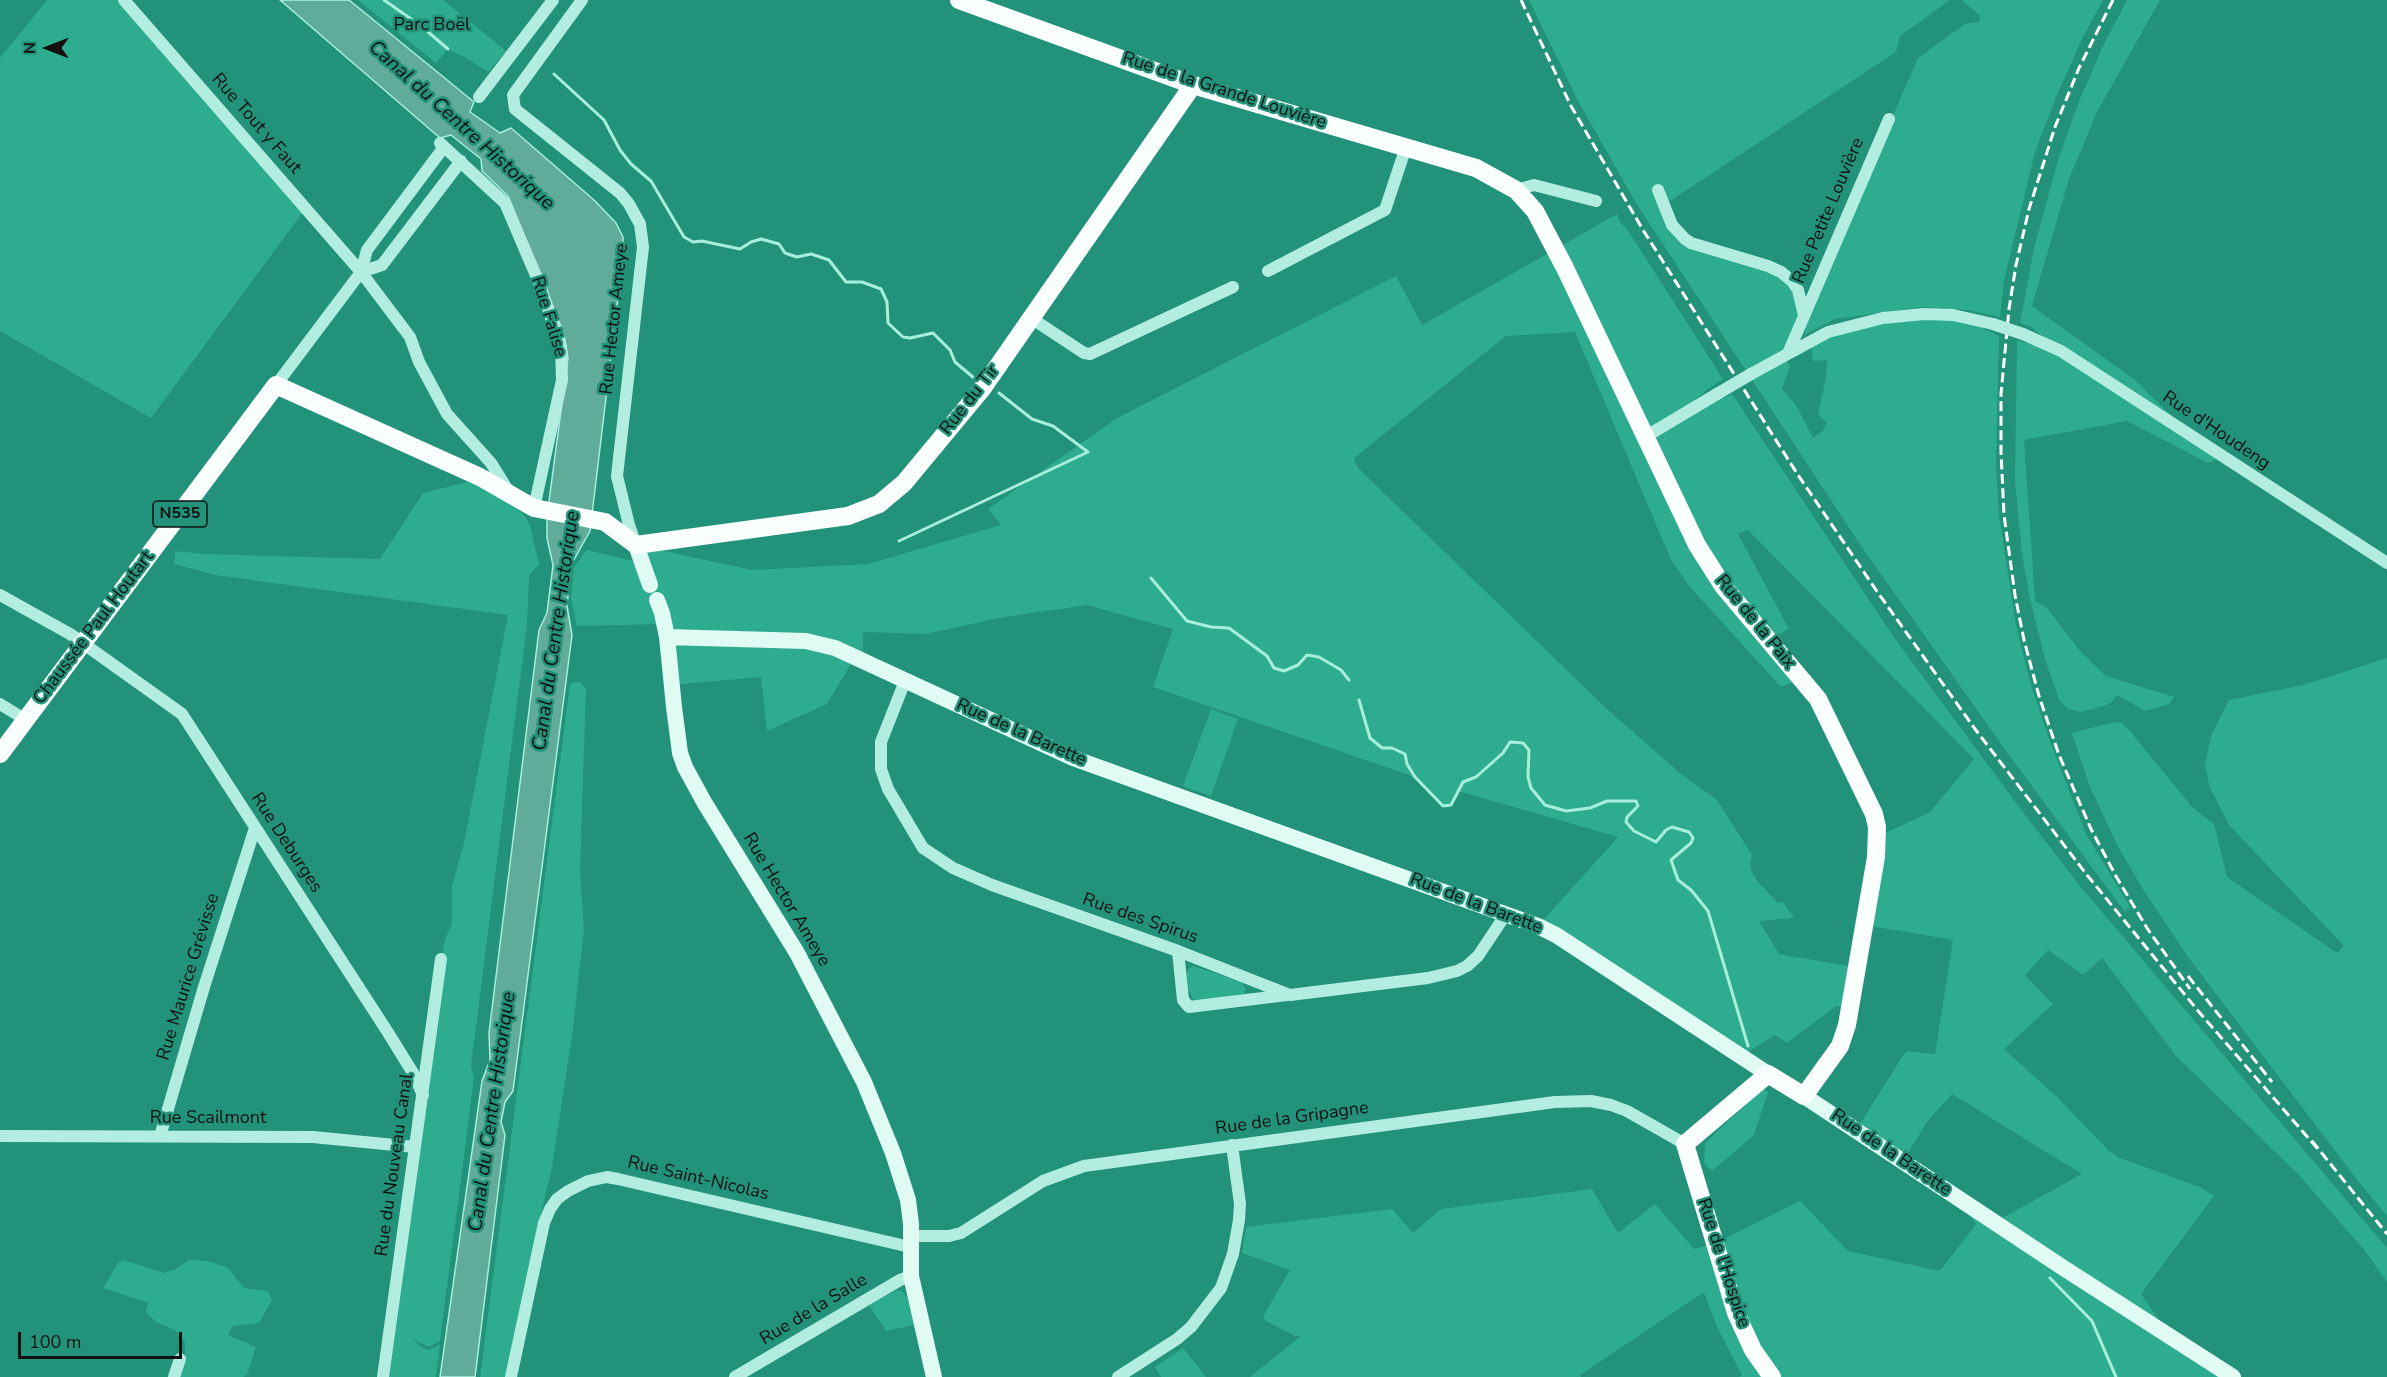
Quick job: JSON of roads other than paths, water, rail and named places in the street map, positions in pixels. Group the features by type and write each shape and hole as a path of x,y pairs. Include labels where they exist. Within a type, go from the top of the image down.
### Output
{"main road":[{"name":"Rue de la Grande Louvière","path":"959,0 1192,85 1459,162 1491,175"},
{"name":"Rue du Tir","path":"636,545 848,516 879,504 904,483 982,389 1192,85"},
{"name":"Rue de la Paix","path":"1491,175 1516,190 1535,211 1708,564 1740,608 1818,699 1874,814 1877,827 1875,857 1847,1025 1840,1046 1804,1096"},
{"path":"276,385 480,477 534,508 605,522 636,545"},
{"name":"Chaussée Paul Houtart","path":"0,754 276,385"},
{"path":"1685,1144 1768,1074"},
{"name":"Rue de la Barette","path":"1768,1074 1804,1096"},
{"name":"Rue de l'Hospice","path":"1685,1144 1736,1313 1753,1350 1772,1377"}],"street":[{"name":"Rue Tout y Faut","path":"124,0 361,272"},
{"path":"479,97 553,0"},
{"name":"Rue Hector Ameye","path":"582,0 513,95 514,109 620,193 640,224 643,247 617,476 629,525 662,613 667,637 680,753 704,802 797,953 859,1073 893,1153 910,1214 911,1276 934,1377"},
{"name":"Rue Petite Louvière","path":"1789,351 1889,119"},
{"name":"Chaussée Paul Houtart","path":"276,385 361,272 367,250 442,145 461,161 382,265 361,272"},
{"path":"1268,271 1385,210 1406,147"},
{"name":"Rue Falise","path":"461,161 505,203 540,285 561,347 562,380 534,508"},
{"path":"1516,190 1534,185 1596,201"},
{"name":"Rue Petite Louvière","path":"1658,190 1672,225 1685,239 1691,243 1768,266 1781,272 1792,281 1800,294 1804,319"},
{"path":"361,272 410,337 419,362 447,414 491,463 513,498"},
{"path":"1031,318 1084,353 1090,354 1233,287"},
{"name":"Rue d'Houdeng","path":"1645,436 1789,351 1846,326 1903,315 1953,315 1993,324 2061,351 2387,563"},
{"name":"Rue Deburges","path":"0,595 83,643 182,714 409,1067 423,1095"},
{"name":"Rue de la Barette","path":"667,637 806,641 835,648 1073,758 1506,914 1556,935 1768,1074"},
{"name":"Rue des Spirus","path":"904,681 880,742 880,769 888,789 923,848 953,868 992,885 1178,951 1290,995 1428,978 1457,971 1467,966 1482,951 1506,914"},
{"path":"0,704 26,720"},
{"name":"Rue Maurice Grévisse","path":"160,1136 204,987 255,828"},
{"path":"1178,951 1184,1000 1190,1007 1290,995"},
{"name":"Rue du Nouveau Canal","path":"384,1377 441,959"},
{"name":"Rue de la Barette","path":"1804,1096 2233,1377"},
{"name":"Rue de la Gripagne","path":"911,1242 961,1233 1034,1187 1067,1171 1102,1163 1555,1102 1601,1102 1627,1111 1685,1144"},
{"name":"Rue Scailmont","path":"0,1136 313,1137 415,1147"},
{"path":"1118,1377 1177,1339 1197,1319 1221,1288 1233,1254 1239,1220 1240,1204 1232,1145"},
{"name":"Rue Saint-Nicolas","path":"511,1377 549,1209 568,1191 588,1182 607,1177 618,1179 911,1242"},
{"name":"Rue de la Salle","path":"735,1377 900,1280 911,1276"},
{"path":"180,1359 175,1374 189,1377"}],"water":[{"name":"Canal du Centre Historique","path":"280,0 349,0 474,102 470,112 500,133 511,128 594,200 616,223 623,237 623,256 590,531 571,565 567,606 572,635 513,1091 505,1102 501,1122 505,1135 475,1377 440,1377 482,1081 490,1060 489,1033 539,630 547,613 553,565 547,538 547,516 568,358 564,334 508,196 482,171 481,159 451,135 440,138"}],"waterway":[{"path":"384,0 421,26 448,49"},
{"path":"554,74 604,120 620,150 631,164 651,181 684,237 693,242 702,241 740,249 761,239 779,244 785,253 797,257 811,254 829,260 846,282 862,282 881,289 887,302 888,323 903,337 910,338 933,333 950,350 955,362 974,378"},
{"path":"899,541 1088,452 1053,426 1032,419 999,393"},
{"path":"1151,578 1187,621 1211,627 1229,628 1267,656 1274,668 1284,671 1298,665 1307,655 1319,657 1341,670 1349,680"},
{"path":"1359,700 1370,738 1382,748 1392,748 1405,754 1407,764 1415,777 1443,806 1451,805 1463,782 1476,777 1503,753 1510,742 1523,743 1529,750 1528,777 1531,788 1545,805 1566,811 1590,808 1607,801 1636,801 1638,806 1627,817 1626,822 1634,831 1656,842 1666,830 1672,827 1689,832 1693,838 1691,843 1671,860 1678,880 1691,890 1708,911 1748,1046"},
{"path":"2050,1278 2092,1321 2116,1377"}],"railway":[{"path":"1521,0 1571,106 1643,230 1798,475 1876,590 1975,729 2087,875 2199,1012 2317,1148"},
{"path":"2113,0 2079,68 2055,127 2029,209 2016,265 2009,309 2001,394 2004,515 2024,640 2039,696 2059,755 2091,829 2117,878 2147,928 2190,989"},
{"path":"2188,976 2272,1082"},
{"path":"2312,1141 2387,1234"}],"park label":[{"name":"Parc Boël","path":"432,26"}]}
